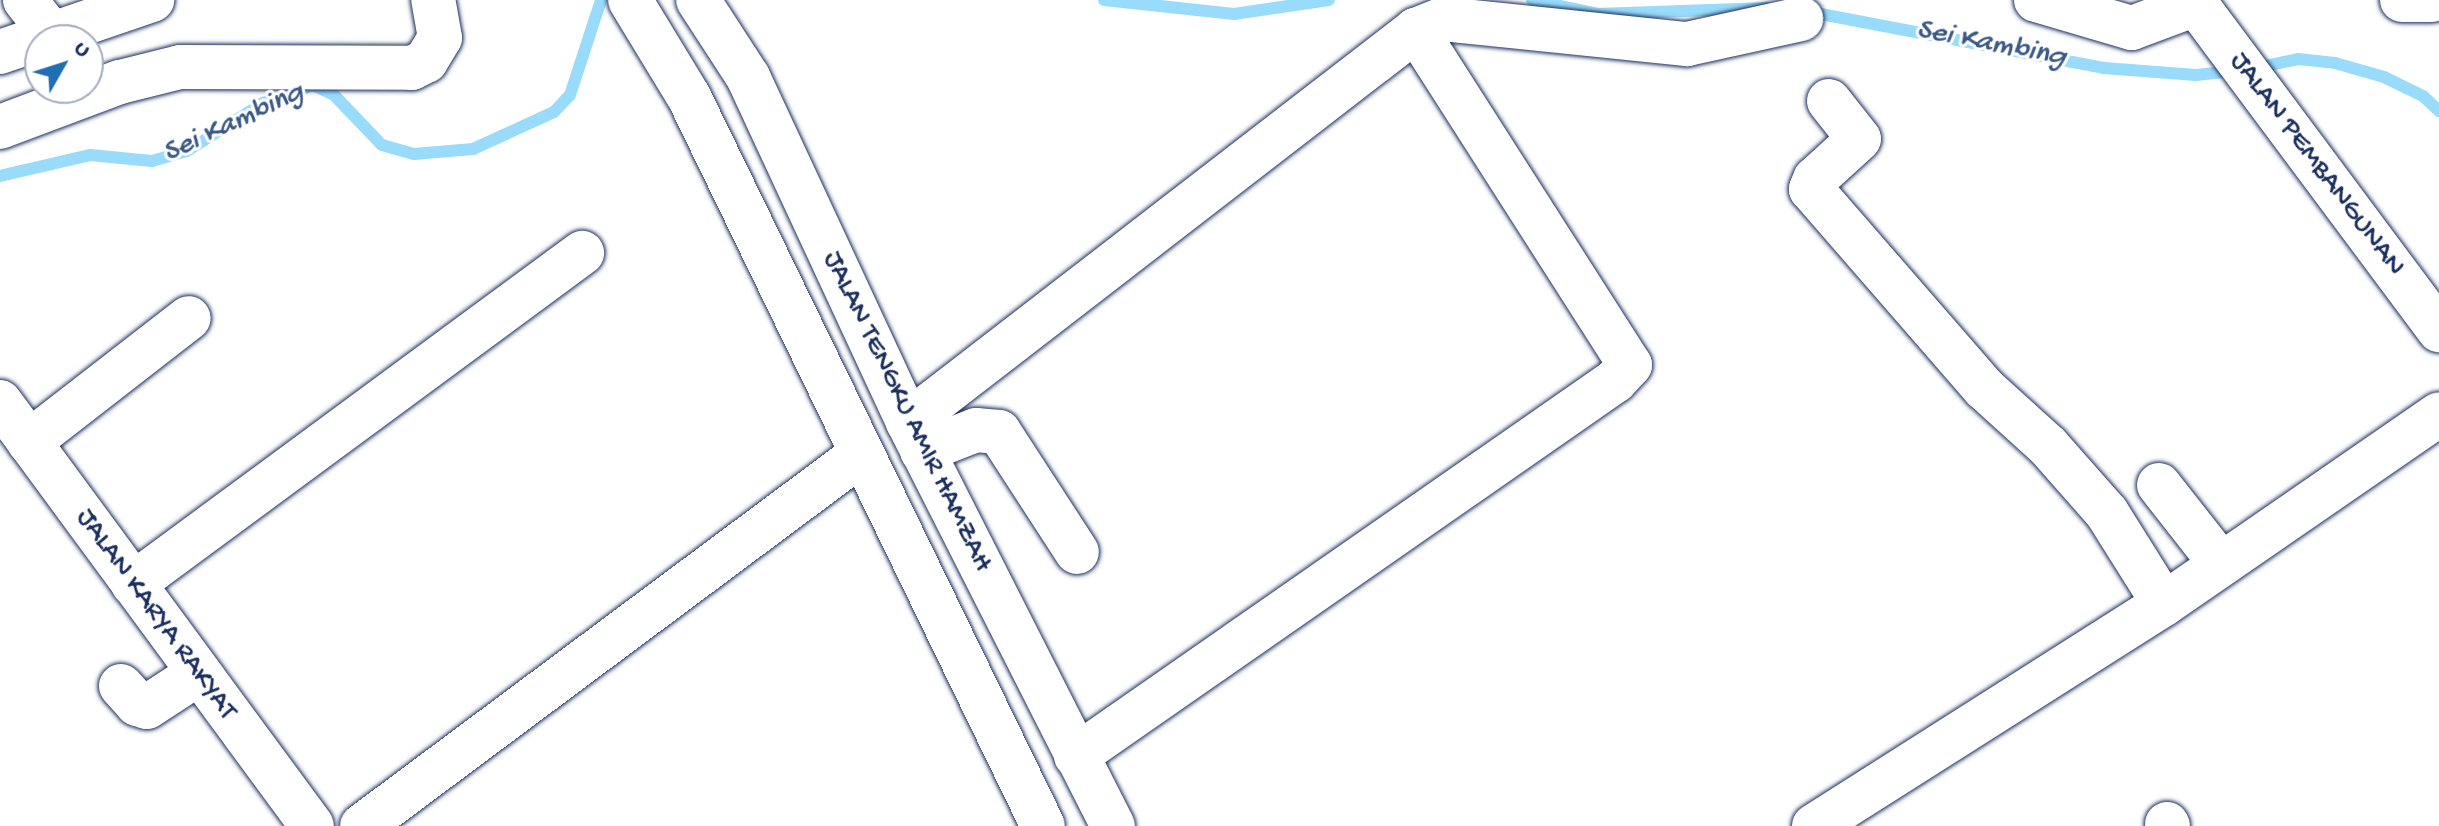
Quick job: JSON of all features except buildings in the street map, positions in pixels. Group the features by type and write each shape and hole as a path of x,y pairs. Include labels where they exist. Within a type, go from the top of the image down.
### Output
{"street":[{"path":"0,52 37,16 152,0"},
{"path":"0,127 120,82 180,67 412,68 426,61 440,38 433,0"},
{"name":"JALAN TENGKU AMIR HAMZAH","path":"630,0 689,97 1040,821"},
{"name":"JALAN TENGKU AMIR HAMZAH","path":"698,0 748,77 915,436 1113,826"},
{"path":"2036,0 2132,28 2202,13"},
{"name":"JALAN PEMBANGUNAN","path":"2202,13 2439,330"},
{"path":"915,436 1416,30 1443,19 1687,44 1801,19"},
{"path":"1040,821 1082,770 1615,381 1630,365 1416,30"},
{"path":"1829,101 1859,139 1815,179 1811,189 1984,388 2048,446 2107,513 2156,609"},
{"path":"133,584 582,253"},
{"path":"29,442 189,318"},
{"name":"JALAN KARYA RAKYAT","path":"0,402 196,675 312,826"},
{"path":"1814,826 2156,609 2439,414"},
{"path":"915,436 976,430 999,432 1077,552"},
{"path":"362,826 860,455"},
{"path":"2159,485 2221,564"},
{"path":"2094,549 2156,609"},
{"path":"121,686 137,704 147,707 196,675"}],"waterway":[{"name":"Sei Kambing","path":"0,176 90,155 152,161 187,151 263,103 313,85 334,95 382,145 414,154 473,149 554,112 570,95 601,0"},
{"name":"Sei Kambing","path":"1104,0 1234,14 1329,0"},
{"name":"Sei Kambing","path":"1532,0 1598,14 1767,8"},
{"name":"Sei Kambing","path":"1805,11 2104,68 2196,75 2233,71"},
{"name":"Sei Kambing","path":"2255,68 2298,59 2335,63 2384,77 2423,96 2439,111"}]}
